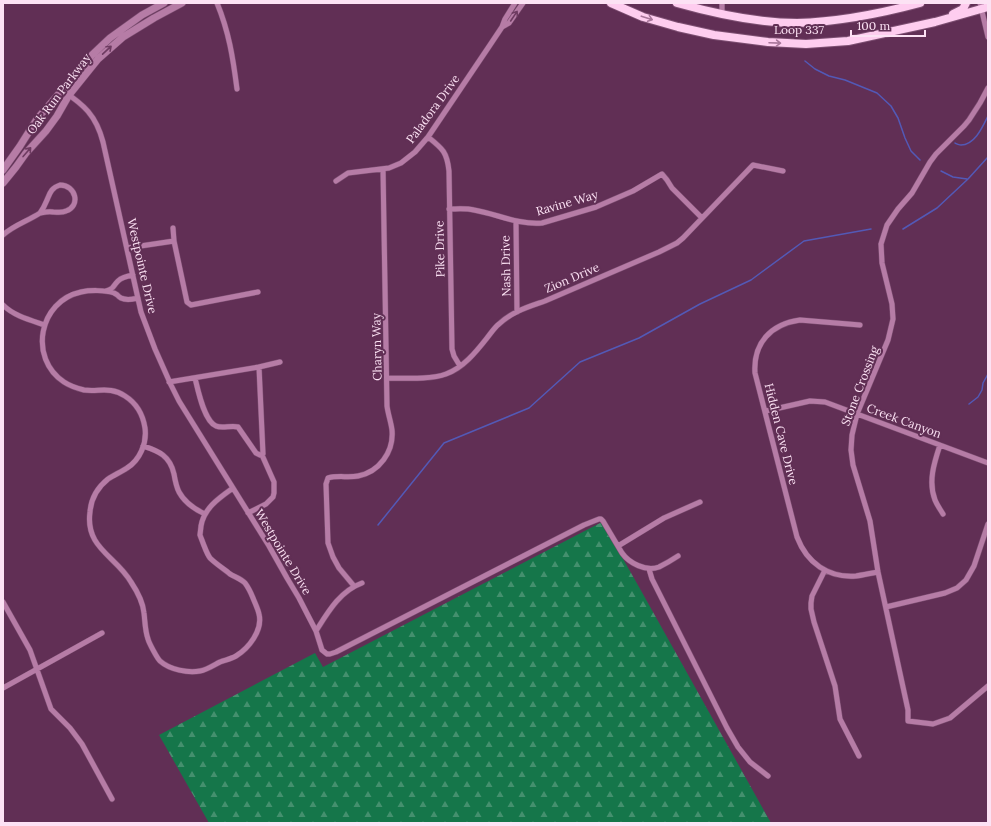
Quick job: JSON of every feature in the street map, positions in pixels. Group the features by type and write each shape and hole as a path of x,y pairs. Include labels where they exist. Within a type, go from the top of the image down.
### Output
{"main road":[{"name":"Loop 337","path":"612,3 643,17 714,35 768,42 806,44 848,41 934,22 983,7"},
{"name":"Loop 337","path":"677,3 708,12 744,19 781,22 814,22 845,19 881,13 920,3"},
{"path":"934,22 958,12 966,3"}],"street":[{"name":"Oak Run Parkway","path":"3,170 37,119 83,64 101,46 142,15 164,3"},
{"name":"Oak Run Parkway","path":"3,183 26,153 41,138 69,95 98,59 123,37 149,20 182,3"},
{"path":"217,3 231,46 237,89"},
{"name":"Paladora Drive","path":"336,181 348,173 395,166 415,152 428,137 502,27 515,3"},
{"name":"Paladora Drive","path":"502,27 509,22 523,3"},
{"path":"722,3 722,14"},
{"path":"983,7 988,37"},
{"name":"Stone Crossing","path":"988,88 969,120 930,162 912,193 887,225 883,235 881,244 881,258 892,304 893,319 888,340 857,414 851,444 853,465 870,521 878,572 908,710 908,721 934,724 950,718 988,686"},
{"name":"Westpointe Drive","path":"62,90 88,110 99,128 141,312 152,344 169,382 179,401 299,598 316,631 323,652 333,654 584,525 599,519 604,521 625,557 637,565 649,569"},
{"name":"Pike Drive","path":"428,137 440,146 448,160 452,349 460,366"},
{"name":"Zion Drive","path":"387,378 427,377 448,374 467,361 497,325 510,315 677,243 753,165 783,171"},
{"name":"Charyn Way","path":"354,586 339,568 328,543 326,484 328,478 333,476 352,477 376,468 385,459 392,437 387,406 383,169"},
{"name":"Ravine Way","path":"449,209 473,209 516,221 542,223 596,207 633,191 662,174 672,188 702,218"},
{"path":"3,235 15,226 40,213 63,212 70,210 75,200 72,190 63,185 53,188 40,213"},
{"name":"Nash Drive","path":"516,221 517,312"},
{"path":"173,228 174,241 187,302 191,305 258,292"},
{"path":"127,248 174,241"},
{"path":"118,295 116,291 116,283 121,279 133,275"},
{"path":"105,292 116,286"},
{"path":"138,298 126,300 115,294 87,291 79,292 68,297 54,309 44,325 42,336 43,349 48,363 56,374 66,383 78,388 90,390 109,390 120,394 129,400 139,410 144,421 144,446 140,454 128,467 107,480 96,493 90,510 90,526 95,541 99,547 122,569 132,583 144,610 147,638 160,661 183,672 202,671 236,656 253,641 258,628 260,616 251,594 244,583 230,574 208,556 200,535 205,514 213,504 233,488"},
{"path":"3,305 17,315 44,325"},
{"name":"Hidden Cave Drive","path":"860,325 800,320 782,324 768,334 762,342 757,353 755,373 766,411 797,537 801,547 811,560 830,572 848,576 878,572"},
{"path":"169,382 280,362"},
{"path":"248,513 266,504 273,497 274,493 274,482 262,455 259,367"},
{"path":"195,378 201,404 213,424 220,427 238,426 256,453 262,455"},
{"name":"Creek Canyon","path":"766,411 810,401 825,402 988,463"},
{"path":"940,445 934,463 932,488 935,502 943,514"},
{"path":"144,446 156,450 166,457 172,467 177,486 183,498 191,506 205,514"},
{"path":"618,546 664,518 700,502"},
{"path":"886,608 944,593 957,588 966,580 974,566 988,524"},
{"path":"678,556 658,567 649,569 652,579 738,747 750,762 768,776"},
{"path":"825,570 812,596 811,609 835,686 840,719 859,756"},
{"path":"316,631 334,604 354,586 362,582"},
{"path":"3,602 30,650 51,709 70,728 82,744 112,799"},
{"path":"3,688 102,633"}],"green space":[{"path":"602,522 771,823 209,823 159,735 315,653 323,667"}],"waterway":[{"path":"805,61 815,69 829,76 845,80 877,93 891,106 898,118 911,151 920,160"},
{"path":"955,143 961,145 970,142 978,134 988,116"},
{"path":"903,229 937,208 968,179 988,157"},
{"path":"941,171 953,177 967,179"},
{"path":"378,525 444,443 529,408 580,362 639,338 700,304 751,280 804,241 871,229"},
{"path":"969,404 978,397 988,374"}]}
